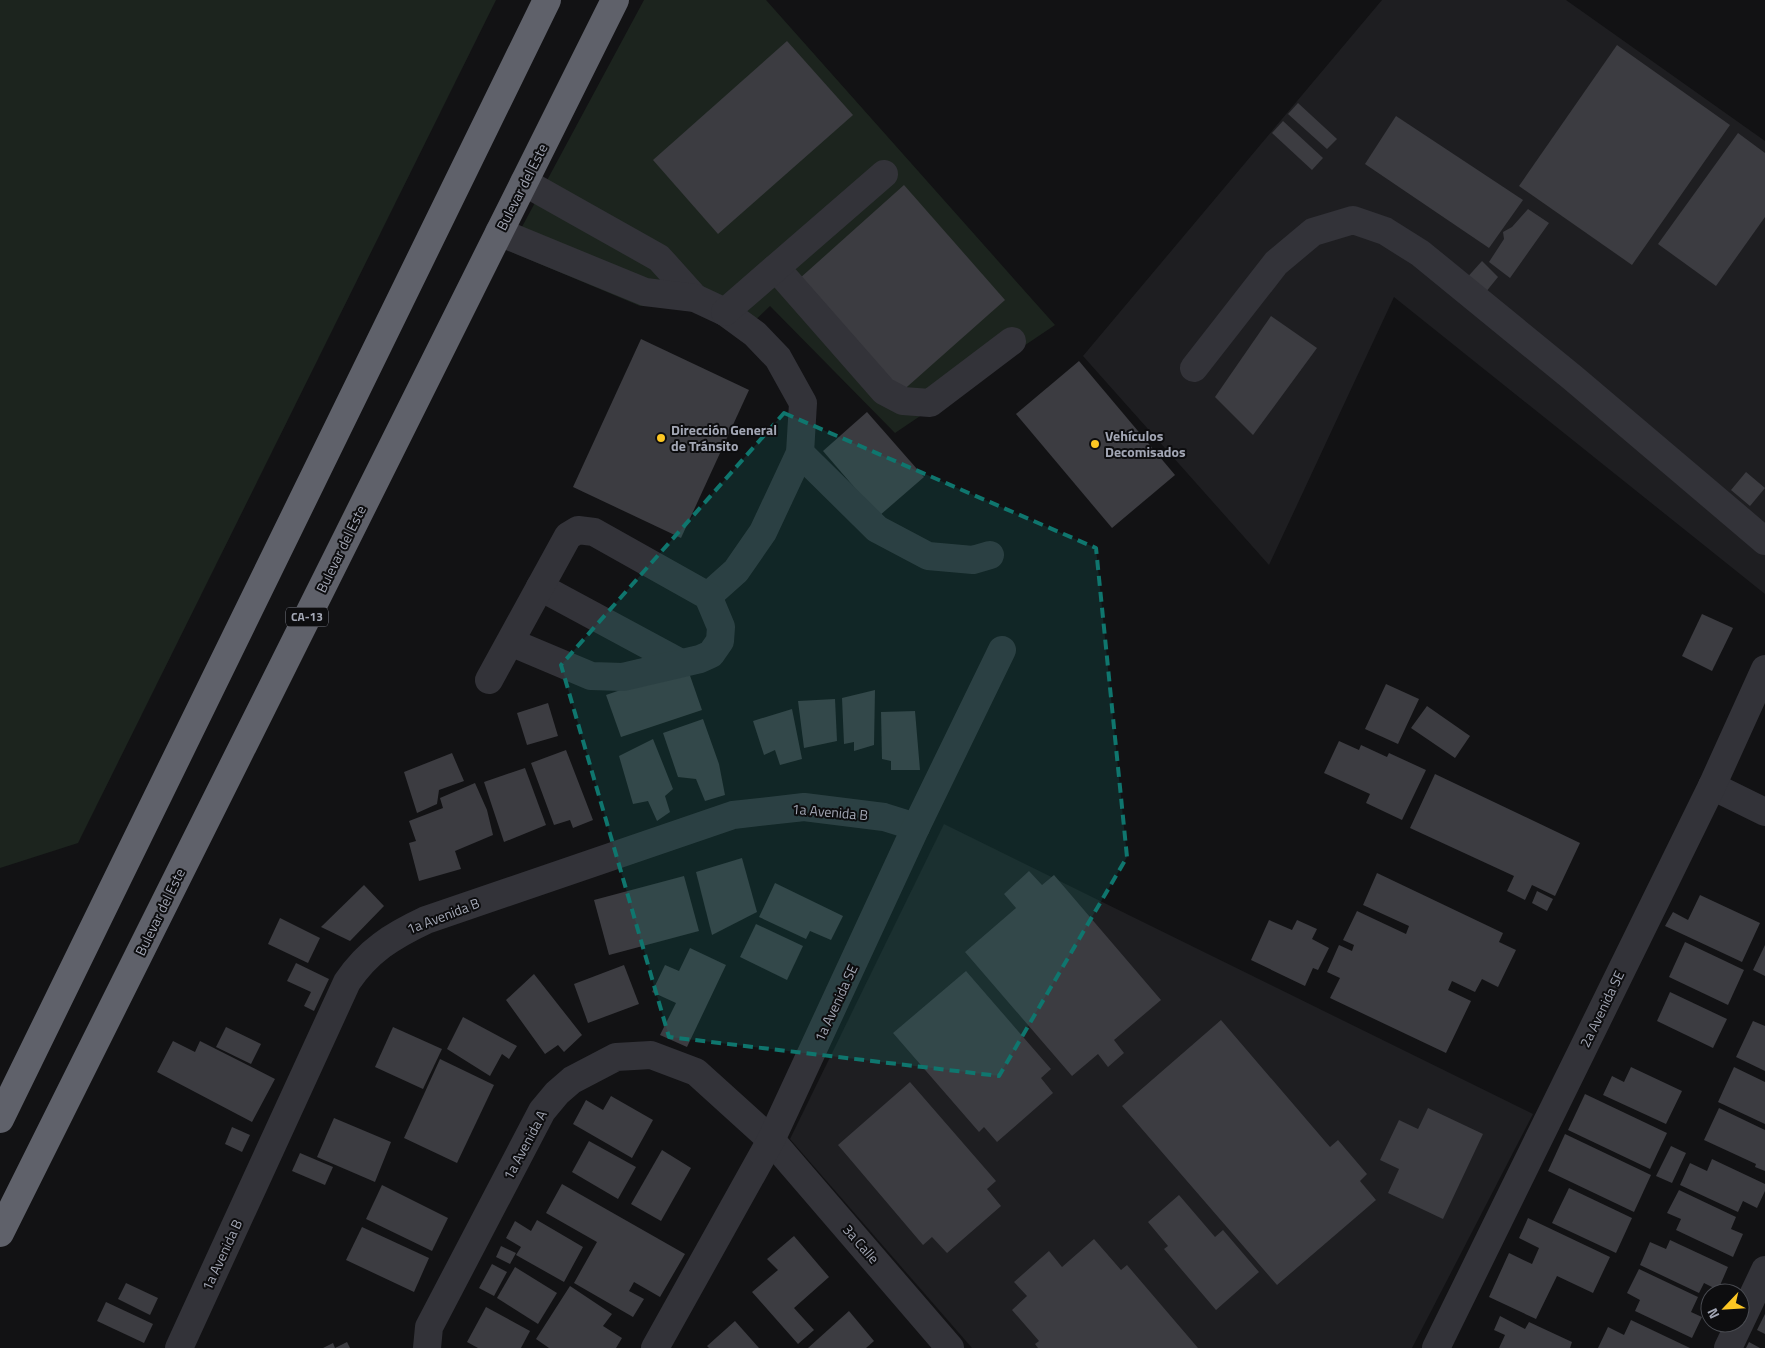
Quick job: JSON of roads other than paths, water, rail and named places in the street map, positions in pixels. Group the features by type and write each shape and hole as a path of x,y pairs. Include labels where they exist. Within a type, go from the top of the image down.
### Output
{"highway":[{"path":"0,1119 547,0"},
{"name":"Bulevar del Este","path":"0,1233 615,0"}],"street":[{"path":"725,312 884,174"},
{"path":"524,182 660,258 695,298"},
{"path":"1194,368 1276,263 1313,232 1353,220 1385,231 1420,253 1573,378 1765,541"},
{"path":"499,232 645,292 695,298 725,312 755,334 778,358 803,403 800,453 763,532 736,571 708,596"},
{"path":"776,268 884,391 903,402 930,403 1012,341"},
{"path":"800,453 877,529 886,534 928,556 973,560 990,555"},
{"path":"489,680 568,536 578,530 594,532 708,596 721,627 720,641 711,654 700,660 623,677 591,676 510,642"},
{"path":"540,587 681,663"},
{"name":"1a Avenida SE","path":"659,1347 771,1140 916,827 1002,650"},
{"name":"2a Avenida SE","path":"1436,1348 1712,786 1765,669"},
{"path":"1712,786 1765,812"},
{"name":"1a Avenida B","path":"179,1348 347,982 360,963 381,945 426,920 733,815 804,807 884,816 916,827"},
{"name":"1a Avenida A","path":"427,1348 429,1326 542,1110 557,1093 580,1076 616,1057 651,1055 696,1072 771,1140"},
{"name":"3a Calle","path":"771,1140 950,1348"},
{"path":"1728,1348 1765,1270"}],"place":[{"name":"Dirección General de Tránsito","path":"661,438"},
{"name":"Vehículos Decomisados","path":"1095,444"}]}
